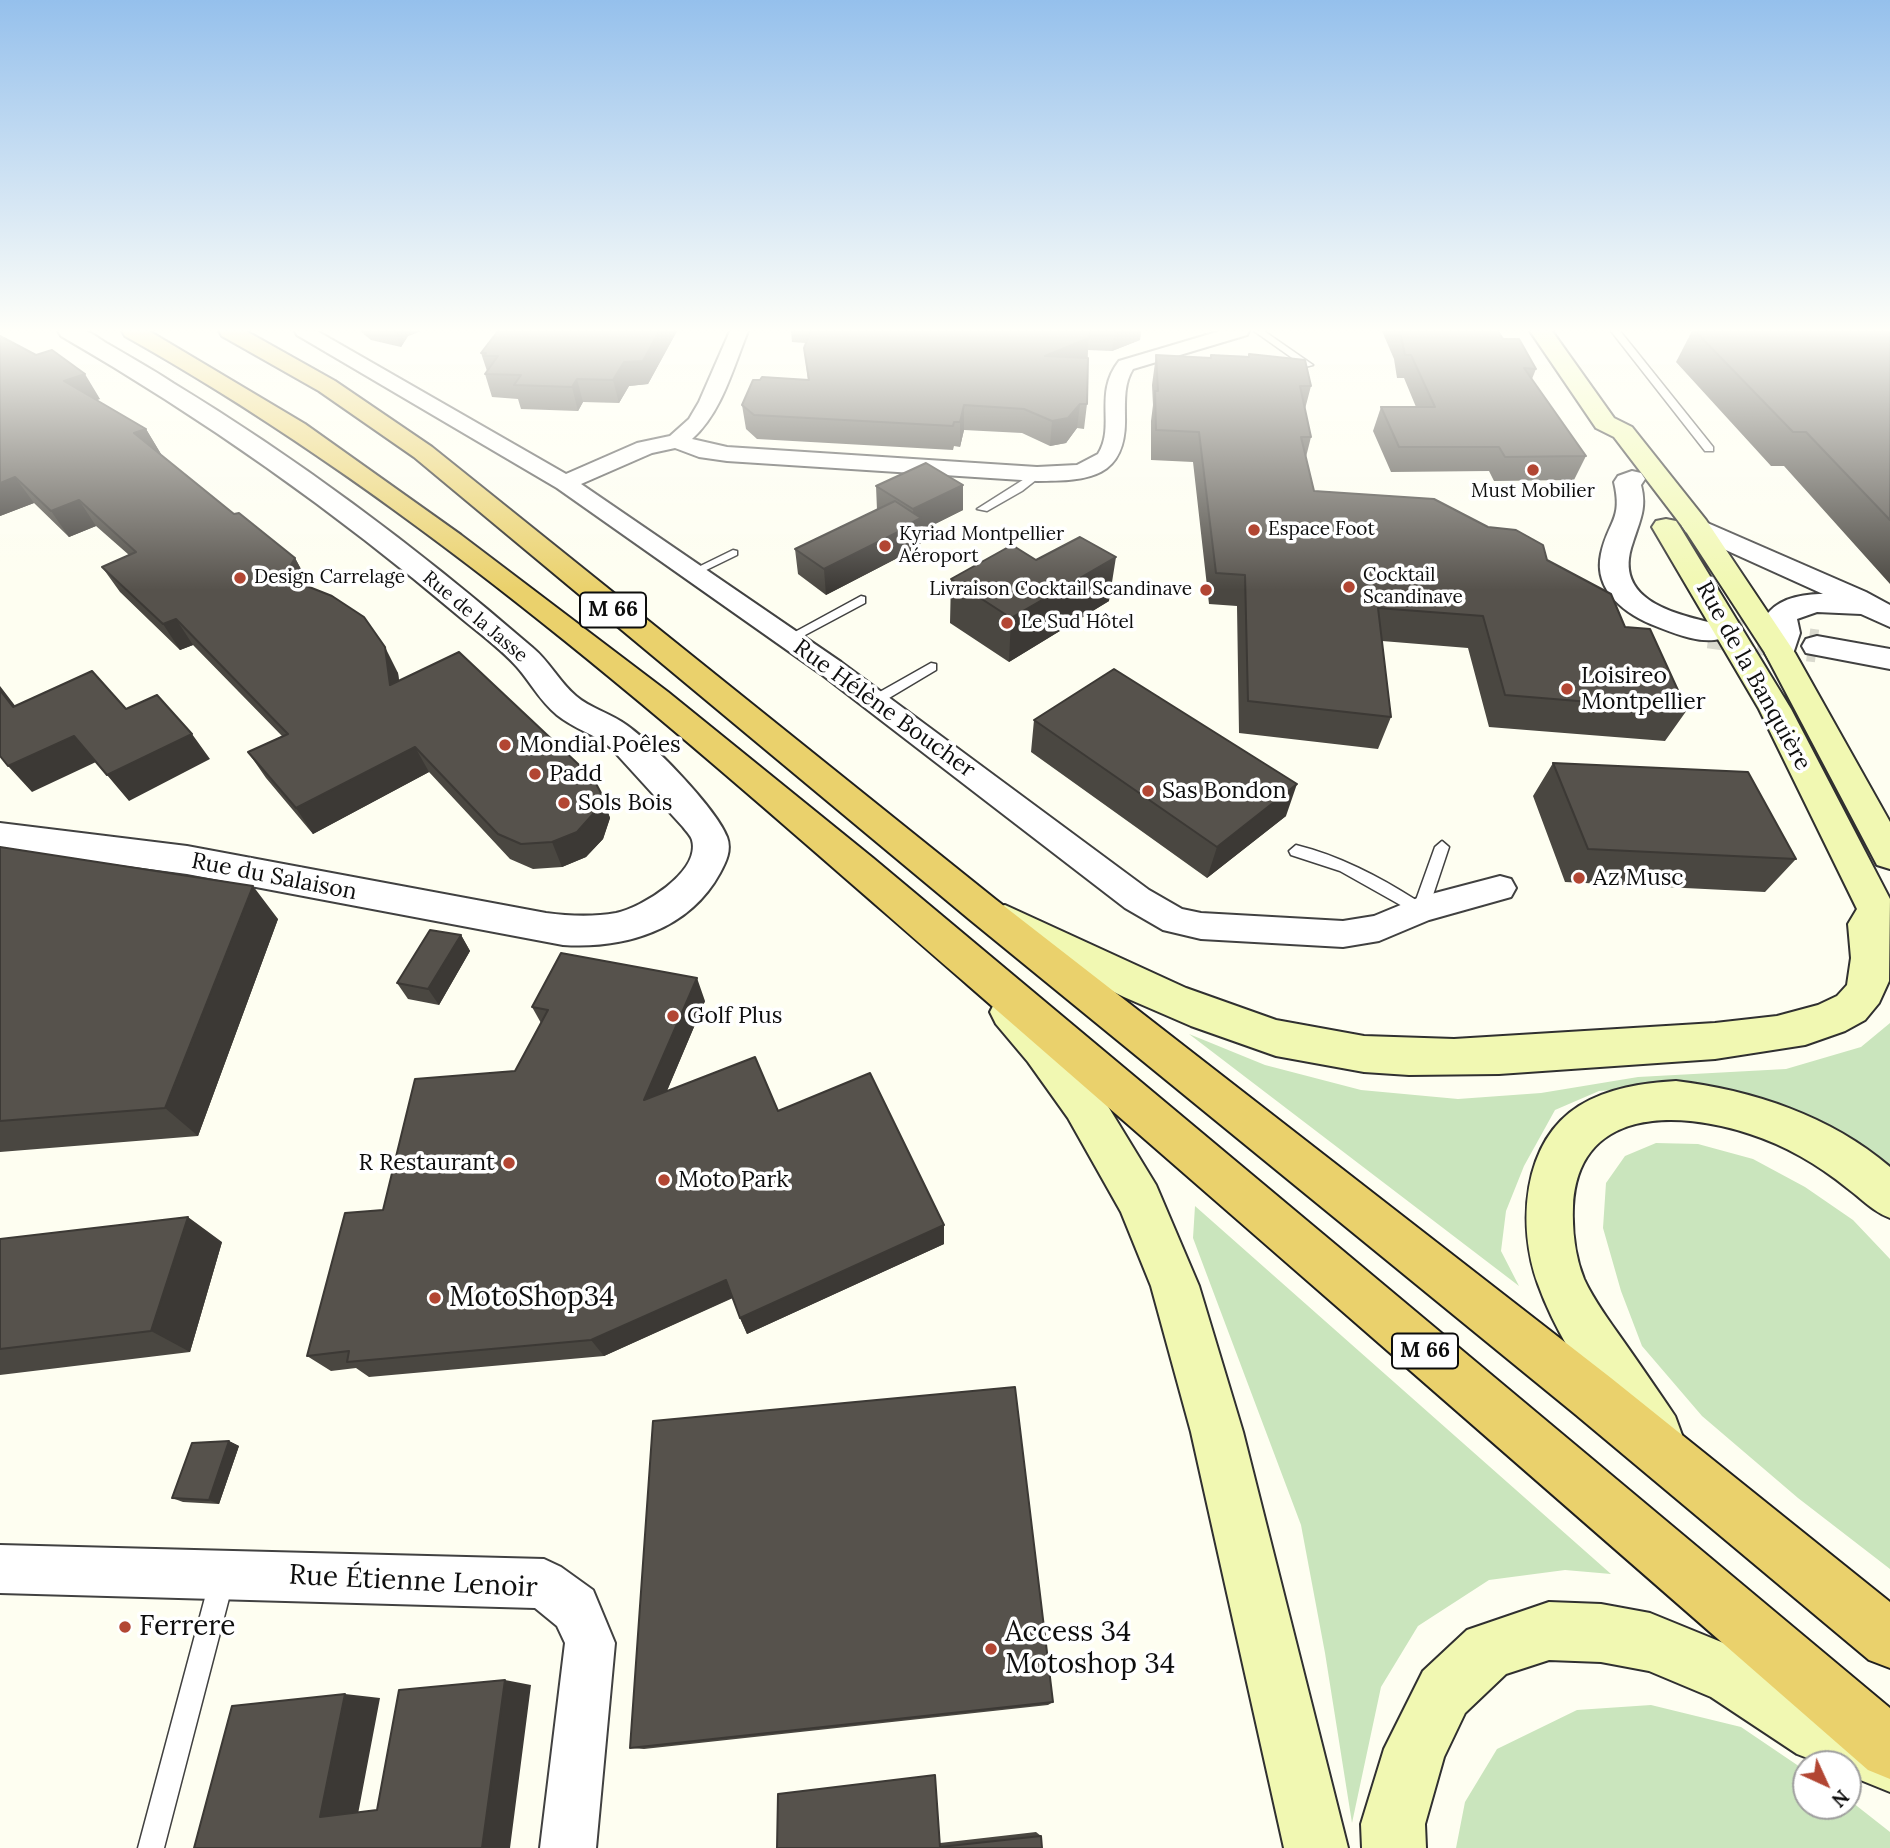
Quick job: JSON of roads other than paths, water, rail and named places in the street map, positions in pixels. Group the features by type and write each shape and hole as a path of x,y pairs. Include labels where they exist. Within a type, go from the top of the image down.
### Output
{"highway":[{"name":"M 66","path":"278,417 464,549 839,846 960,955 1890,1748"},
{"name":"M 66","path":"372,417 423,452 982,909 1672,1460 1890,1639"}],"main road":[{"name":"Rue de la Banquière","path":"1601,417 1605,423 1623,432 1696,526 1780,653 1890,855"},
{"name":"Rue de la Banquière","path":"1605,423 1602,432 1679,546 1775,709 1884,925"},
{"name":"M 66","path":"982,909 1152,993 1276,1038 1321,1048 1396,1056 1476,1057 1701,1043 1769,1034 1822,1021 1852,1007 1864,994 1870,973 1871,949 1867,924 1884,925"},
{"name":"M 66","path":"960,955 1043,1049 1083,1104 1140,1200 1170,1274 1217,1432 1316,1848"},
{"name":"M 66","path":"1672,1460 1569,1304 1554,1257 1549,1214 1552,1183 1561,1155 1576,1133 1620,1106 1646,1100 1675,1100 1717,1106 1756,1116 1797,1133 1844,1161 1890,1196"},
{"path":"1394,1848 1393,1824 1415,1749 1444,1692 1488,1651 1549,1631 1601,1633 1650,1642 1732,1676 1819,1732 1890,1762"}],"street":[{"name":"Rue de la Jasse","path":"212,417 315,488 527,658 548,689 568,707 617,734 705,827 711,842 711,851 701,875 688,890 657,914 637,924 604,931 546,928"},
{"name":"Rue Hélène Boucher","path":"452,417 565,483 874,701 1137,899 1175,921 1223,928 1343,934 1379,928 1420,910 1500,888"},
{"path":"565,483 646,448 677,441 700,417"},
{"path":"677,441 699,450 727,454 1037,474 1085,470 1104,462 1113,448 1114,417"},
{"path":"1632,479 1627,482 1633,512 1615,555 1613,571 1616,584 1622,593 1644,609 1678,624 1709,632"},
{"path":"1696,526 1823,594 1881,614"},
{"path":"1780,653 1785,632 1781,616 1789,609 1823,594"},
{"path":"1817,646 1890,659"},
{"name":"Rue du Salaison","path":"0,836 187,860 546,928"},
{"name":"Rue Étienne Lenoir","path":"0,1569 224,1573 544,1584 575,1608 590,1643 568,1848"}],"lane":[{"path":"1684,417 1709,449"},
{"path":"982,509 1018,489 1037,474"},
{"path":"692,573 733,553"},
{"path":"788,639 861,600"},
{"path":"874,701 931,667"},
{"path":"1296,851 1322,856 1357,870 1420,910 1442,847"},
{"path":"151,1848 224,1573"}],"tunnel":[{"path":"1709,632 1817,646"}],"place":[{"name":"Must Mobilier","path":"1533,470"},
{"name":"Espace Foot","path":"1254,530"},
{"name":"Kyriad Montpellier Aéroport","path":"885,546"},
{"name":"Design Carrelage","path":"240,578"},
{"name":"Cocktail Scandinave","path":"1349,587"},
{"name":"Livraison Cocktail Scandinave","path":"1206,590"},
{"name":"Le Sud Hôtel","path":"1007,623"},
{"name":"Loisireo Montpellier","path":"1567,689"},
{"name":"Mondial Poêles","path":"505,745"},
{"name":"Padd","path":"535,774"},
{"name":"Sas Bondon","path":"1148,791"},
{"name":"Sols Bois","path":"564,803"},
{"name":"Az Musc","path":"1579,878"},
{"name":"Golf Plus","path":"673,1016"},
{"name":"R Restaurant","path":"509,1163"},
{"name":"Moto Park","path":"664,1180"},
{"name":"MotoShop34","path":"435,1298"},
{"name":"Ferrere","path":"125,1627"},
{"name":"Access 34 Motoshop 34","path":"991,1649"}]}
